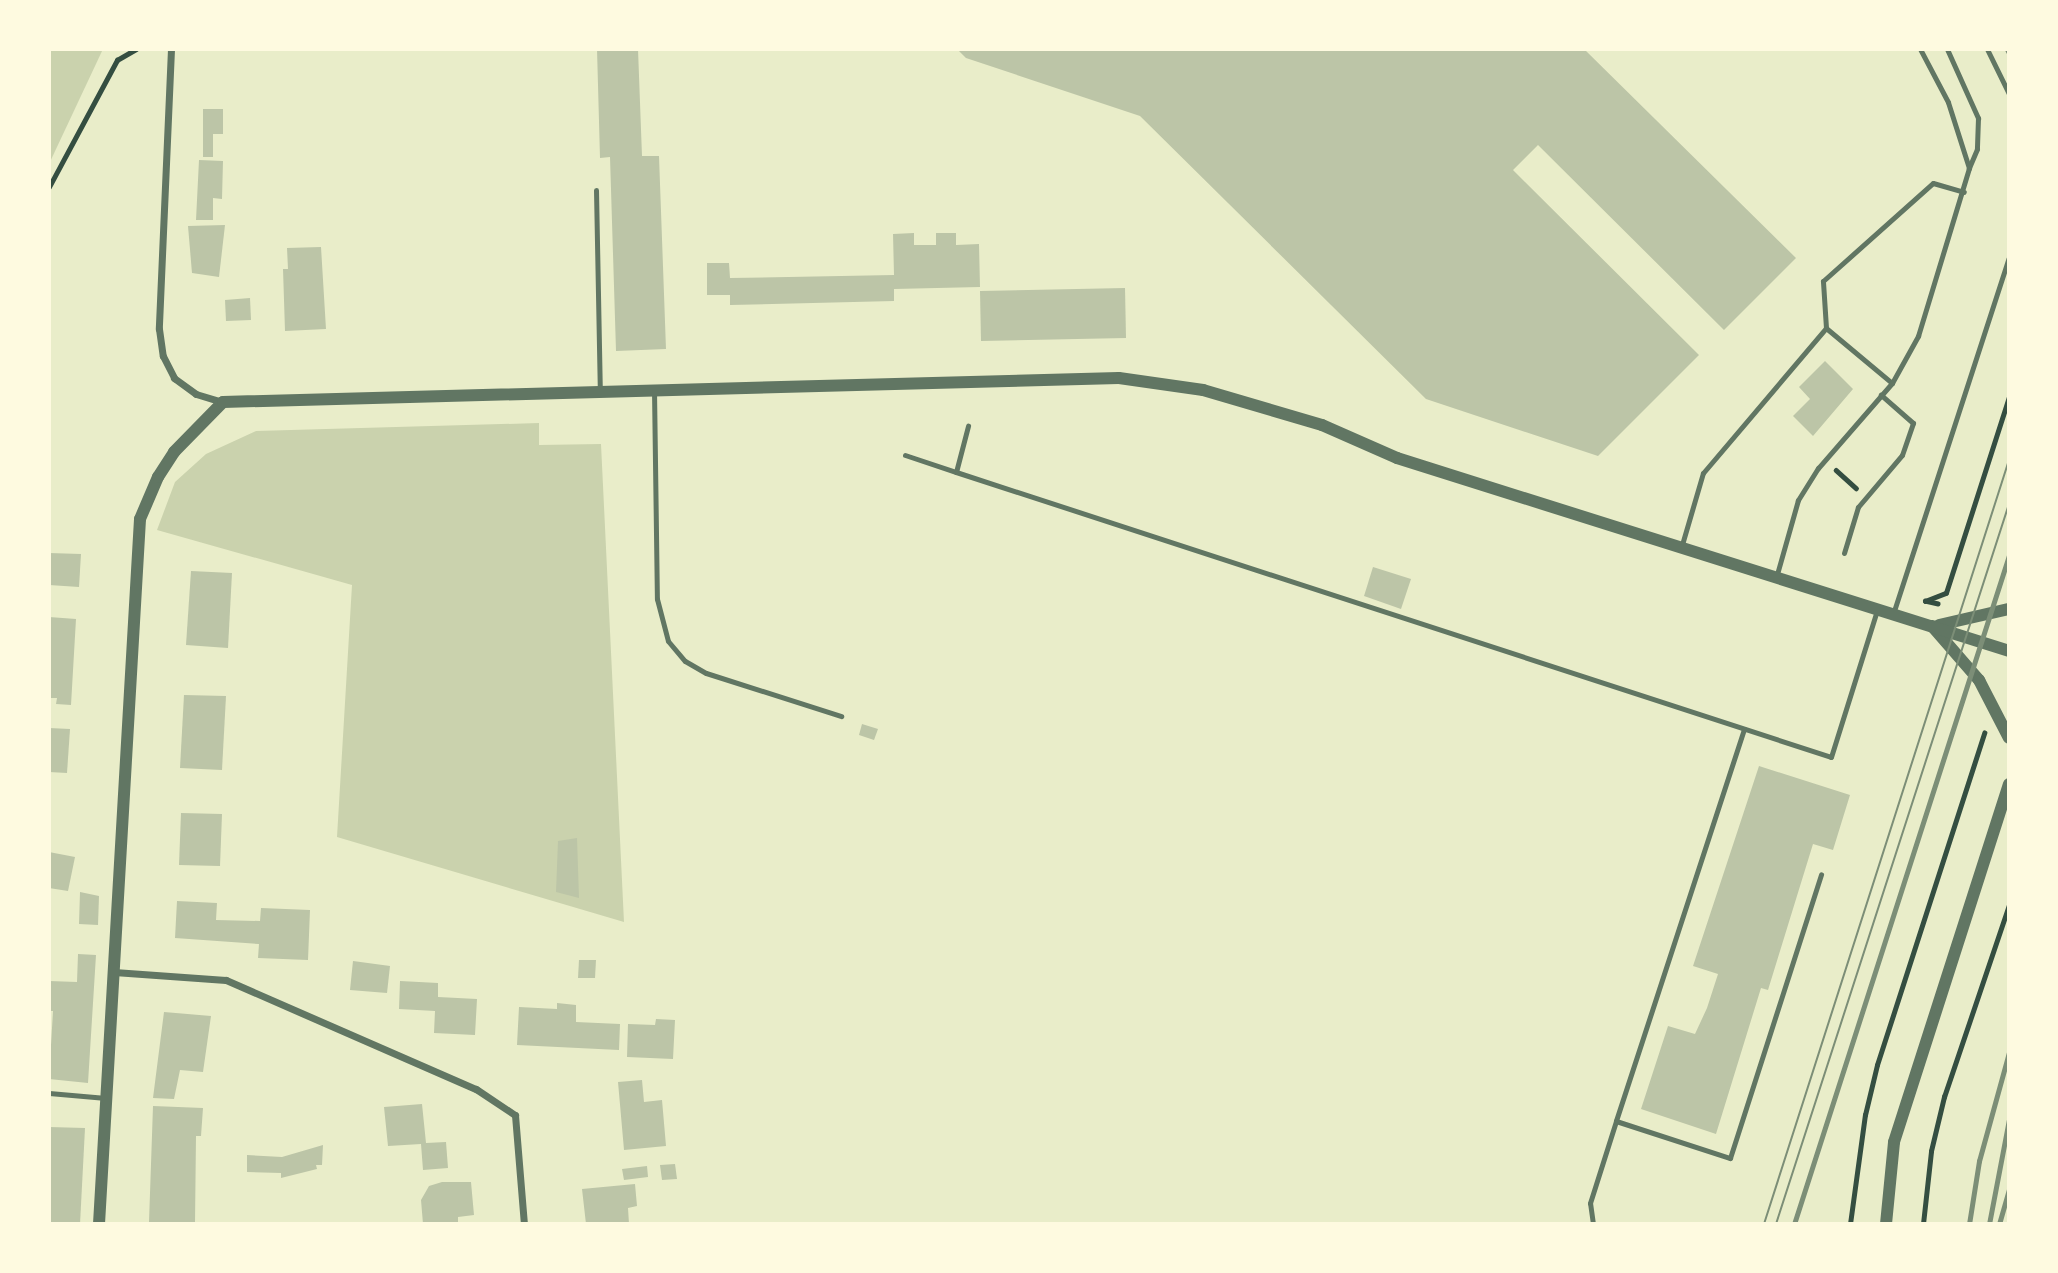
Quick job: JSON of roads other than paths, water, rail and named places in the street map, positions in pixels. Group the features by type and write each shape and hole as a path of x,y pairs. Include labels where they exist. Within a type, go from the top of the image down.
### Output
{"street":[{"path":"171,49 159,328 163,356 174,378 196,394 223,402 1119,377 1203,390 1681,548 2009,651"},
{"path":"99,1224 140,519 158,477 174,452 223,402"},
{"path":"1931,625 2009,609"},
{"path":"1931,625 1993,703 2009,738"},
{"path":"1886,1224 1898,1131 2009,784"},
{"path":"114,972 226,980 475,1089 515,1115 524,1224"}],"lane":[{"path":"1920,49 1948,102 1969,169"},
{"path":"1776,578 1798,500 1826,460 1892,383 1917,336 1964,192 1977,149 1978,118 1947,49"},
{"path":"1987,49 2009,94"},
{"path":"1681,548 1703,472 1826,328 1824,281 1933,183 1964,192"},
{"path":"596,190 600,390"},
{"path":"1893,614 2009,258"},
{"path":"1826,328 1892,383"},
{"path":"654,389 657,598 668,641 685,661 706,673 841,716"},
{"path":"1844,553 1858,507 1902,456 1913,423 1881,395"},
{"path":"956,472 968,426"},
{"path":"905,455 1831,757 1878,609"},
{"path":"1593,1224 1590,1203 1744,729"},
{"path":"1616,1121 1730,1158 1821,874"},
{"path":"49,1093 106,1098"}],"tram line":[{"path":"1764,1224 2009,460"},
{"path":"1776,1224 2009,504"}],"railway":[{"path":"2007,49 2009,53"},
{"path":"1794,1224 2009,555"},
{"path":"1969,1224 1979,1161 2009,1052"},
{"path":"1989,1224 2009,1119"},
{"path":"1999,1224 2009,1189"}]}
